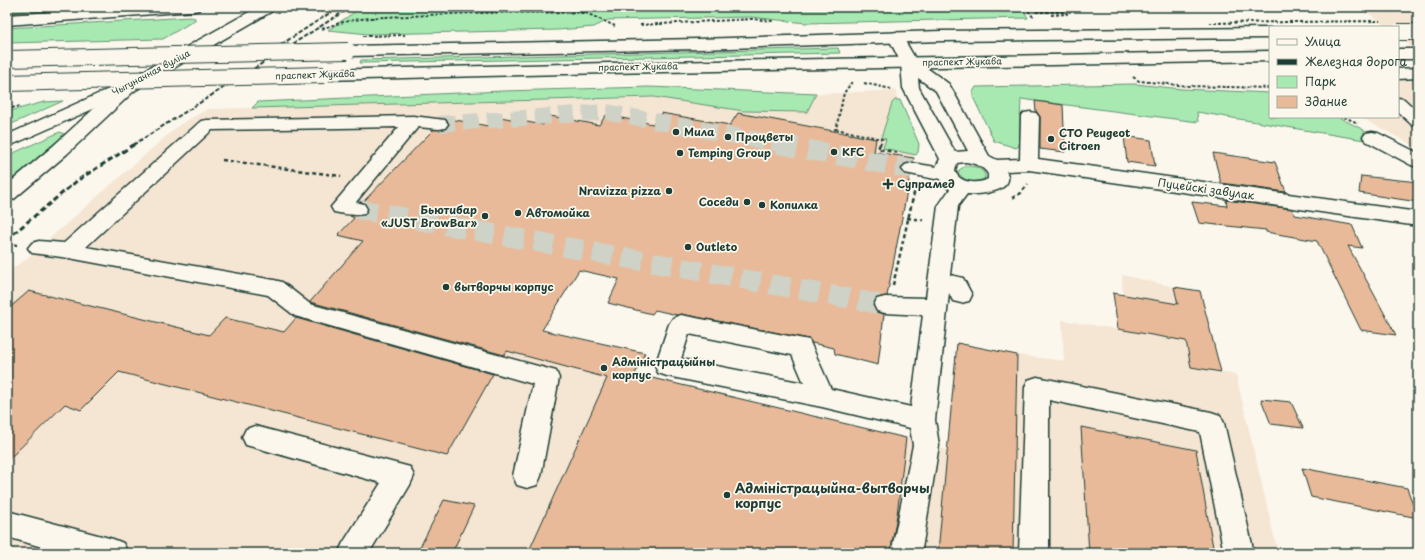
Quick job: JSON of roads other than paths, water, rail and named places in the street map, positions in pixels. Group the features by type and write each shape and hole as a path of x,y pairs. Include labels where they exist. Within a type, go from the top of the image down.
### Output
{"main road":[{"path":"7,20 194,7"},
{"name":"Чыгуначная вуліца","path":"7,142 128,87 269,7"},
{"name":"праспект Жукава","path":"7,59 698,44 1214,28 1269,33"},
{"path":"1399,32 1418,32"},
{"path":"896,37 909,63 911,88 947,165 950,180 962,186 982,189 993,185 997,182 998,174 987,163 943,88 909,63"},
{"path":"1399,54 1418,54"},
{"name":"праспект Жукава","path":"7,83 608,68 1269,56"},
{"path":"1399,74 1418,73"},
{"path":"7,195 66,144 128,87"},
{"path":"1399,104 1418,121"},
{"path":"1029,164 1030,117"},
{"path":"69,251 207,125 413,121 439,124"},
{"path":"357,209 341,207 413,121"},
{"path":"1372,137 1418,161"},
{"name":"Пуцейскі завулак","path":"916,170 935,173 965,156 987,163 1029,164 1078,176 1418,219"},
{"path":"908,549 924,432 938,282 948,206 962,186"},
{"path":"39,248 69,251 274,288 303,310 547,378 527,476"},
{"path":"938,282 955,284 961,295"},
{"path":"887,306 936,307"},
{"path":"822,397 801,347 681,324 667,366 822,397 924,432"},
{"path":"1034,553 1037,387 1211,423 1239,553"},
{"path":"256,437 400,476 353,553"},
{"path":"7,524 112,553"}],"tunnel":[{"path":"439,124 606,112 784,145"},
{"path":"778,144 912,169"},
{"path":"357,209 885,305"}],"railway":[{"path":"265,55 339,7"},
{"path":"133,145 351,7"},
{"path":"1406,7 1418,14"},
{"path":"7,239 78,180 135,144"}],"place":[{"name":"Мила","path":"676,132"},
{"name":"Процветы","path":"728,137"},
{"name":"СТО Peugeot Citroen","path":"1051,139"},
{"name":"KFC","path":"834,152"},
{"name":"Temping Group","path":"680,153"},
{"name":"Супрамед","path":"888,184"},
{"name":"Nravizza pizza","path":"669,191"},
{"name":"Соседи","path":"747,202"},
{"name":"Копилка","path":"762,205"},
{"name":"Автомойка","path":"518,213"},
{"name":"Бьютибар «JUST BrowBar»","path":"485,216"},
{"name":"Outleto","path":"688,247"},
{"name":"вытворчы корпус","path":"446,287"},
{"name":"Адміністрацыйны корпус","path":"604,368"},
{"name":"Адміністрацыйна-вытворчы корпус","path":"727,495"}]}
